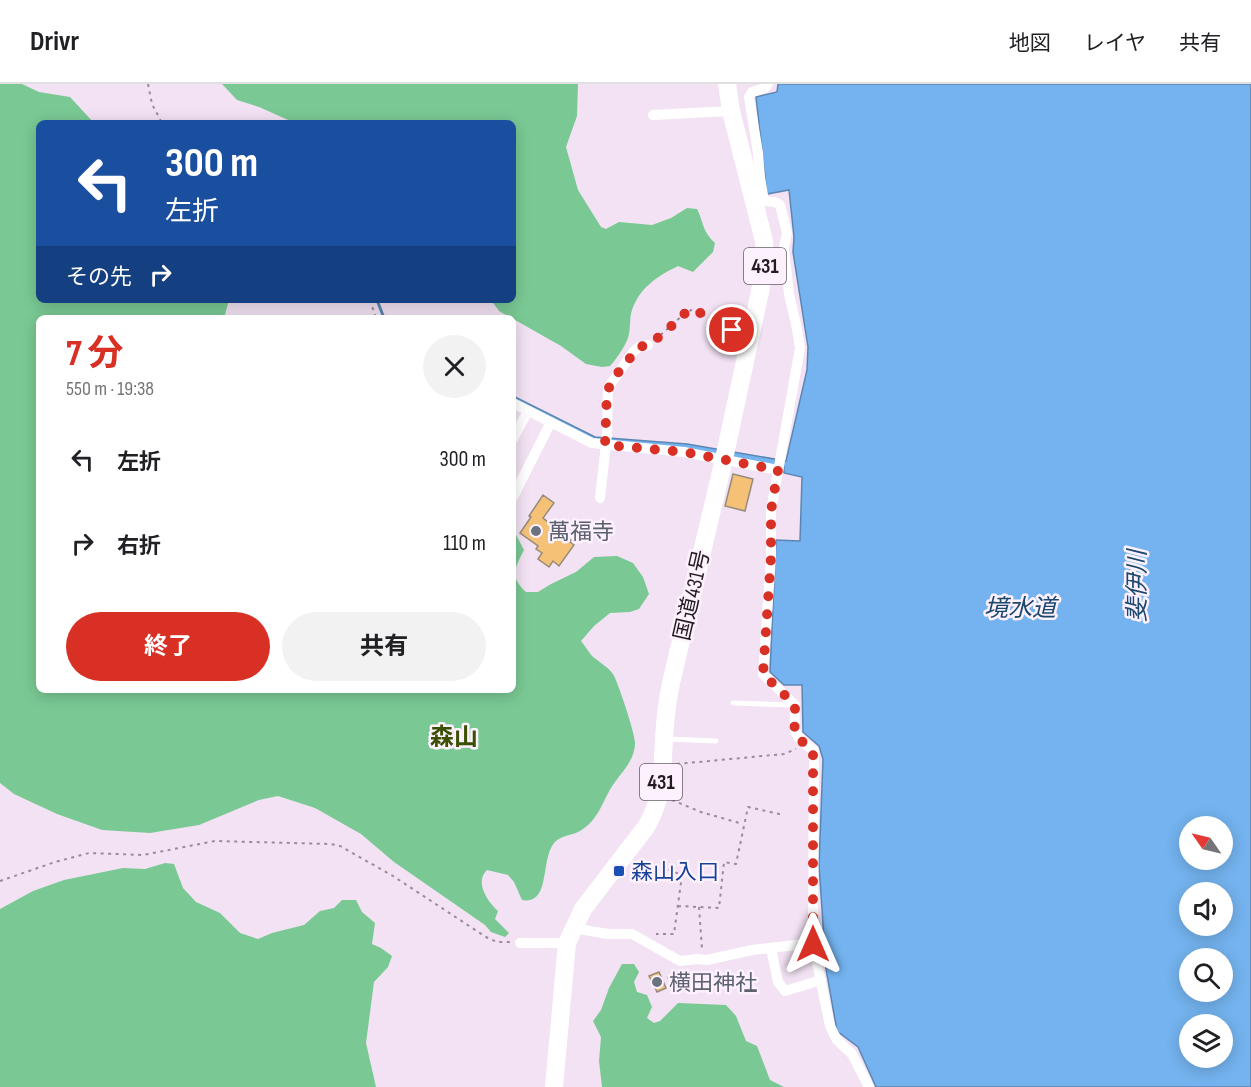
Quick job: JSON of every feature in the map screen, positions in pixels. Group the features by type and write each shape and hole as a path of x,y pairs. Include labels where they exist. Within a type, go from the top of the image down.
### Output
{"highway":[{"name":"国道431号","path":"554,1087 570,936 583,909 653,815 660,795 671,683 725,454 765,263 764,241 754,178 731,111 727,84"}],"street":[{"path":"768,84 765,88 752,92 749,97 758,153 754,178 764,201 780,205 787,233 784,248 789,294 799,341 771,511 771,557 763,674 795,705 795,734 798,740 813,751 813,944 833,1034 840,1044 852,1054 869,1087"},
{"path":"653,115 731,111"},
{"path":"600,498 606,441 608,388 633,352 639,347 648,345"},
{"path":"516,405 592,443 606,441 684,452 725,454 779,465"},
{"path":"516,433 528,411"},
{"path":"516,490 551,422"},
{"path":"520,943 570,936 632,934 676,961 813,944"},
{"path":"771,948 778,982 784,991 821,980"}],"lane":[{"path":"733,703 795,705"},
{"path":"664,739 716,741"}],"path":[{"path":"148,84 152,104 160,120"},
{"path":"648,345 693,309 750,340"},
{"path":"663,765 784,754 805,745"},
{"path":"660,795 700,812 743,824"},
{"path":"678,906 719,908 724,862 736,864 748,807 784,815"},
{"path":"0,881 89,853 143,855 215,841 331,844 340,846 393,876 486,937 497,942 520,943"},
{"path":"626,854 682,875 674,934 632,934"},
{"path":"699,907 702,959"}],"green space":[{"path":"0,84 22,84 39,92 70,97 91,120 36,120 36,303 228,303 225,315 36,315 36,693 516,693 516,576 517,581 526,592 538,592 576,572 594,557 617,556 633,563 643,577 649,594 639,609 610,613 581,641 592,656 613,674 635,739 632,757 588,825 554,843 537,896 531,900 522,900 514,882 508,875 487,870 483,875 484,892 498,911 495,919 509,933 505,937 491,932 485,925 394,862 361,834 315,808 278,796 259,800 199,825 150,833 102,830 57,814 14,794 0,783"},
{"path":"222,84 578,84 577,116 566,147 578,190 601,227 606,229 619,222 652,225 671,218 687,208 697,209 705,231 715,243 713,252 693,272 678,266 650,283 635,302 631,313 628,338 613,363 602,367 586,364 561,346 516,321 516,315 506,315 499,311 493,303 516,303 516,120 288,120 237,100"},
{"path":"516,535 524,550 516,567"},
{"path":"165,863 174,864 183,888 196,902 220,913 240,933 258,939 304,925 320,911 334,908 342,900 356,900 362,912 375,923 372,944 392,956 388,967 374,982 366,1043 376,1087 0,1087 0,909 33,891 64,880 123,868 145,869"},
{"path":"622,964 634,964 639,972 634,982 637,992 647,995 652,1007 647,1018 654,1023 660,1021 678,1003 726,1005 736,1016 746,1041 757,1046 770,1080 784,1087 602,1087 599,1061 601,1037 593,1021 601,1010 609,988"}],"water":[{"name":"境水道","path":"778,84 1251,84 1251,1087 876,1087 858,1047 837,1031 826,969 819,865 823,759 819,746 803,732 802,685 784,685 770,672 776,540 800,541 802,477 784,473 784,467 595,441 516,401 516,398 595,437 687,444 786,461 807,370 808,347 793,252 794,237 789,190 767,194 756,97 777,92"}],"building":[{"path":"733,474 753,479 745,511 725,506"},
{"name":"萬福寺","path":"543,495 554,503 543,518 571,540 570,542 574,545 559,566 553,561 549,567 538,559 542,553 536,549 538,546 520,533"},
{"name":"横田神社","path":"659,972 666,988 657,992 649,976"}],"waterway":[{"path":"378,303 383,315"}],"place":[{"name":"萬福寺","path":"536,531"},
{"name":"森山入口","path":"619,871"},
{"name":"横田神社","path":"657,982"}],"district":[{"name":"森山","path":"454,737"}],"route":[{"path":"732,330 693,309 648,345 639,347 633,352 608,388 605,445 716,456 778,470 771,511 771,557 763,674 795,705 795,734 798,740 813,751 813,944"}],"water label":[{"name":"斐伊川","path":"1137,586"}]}
